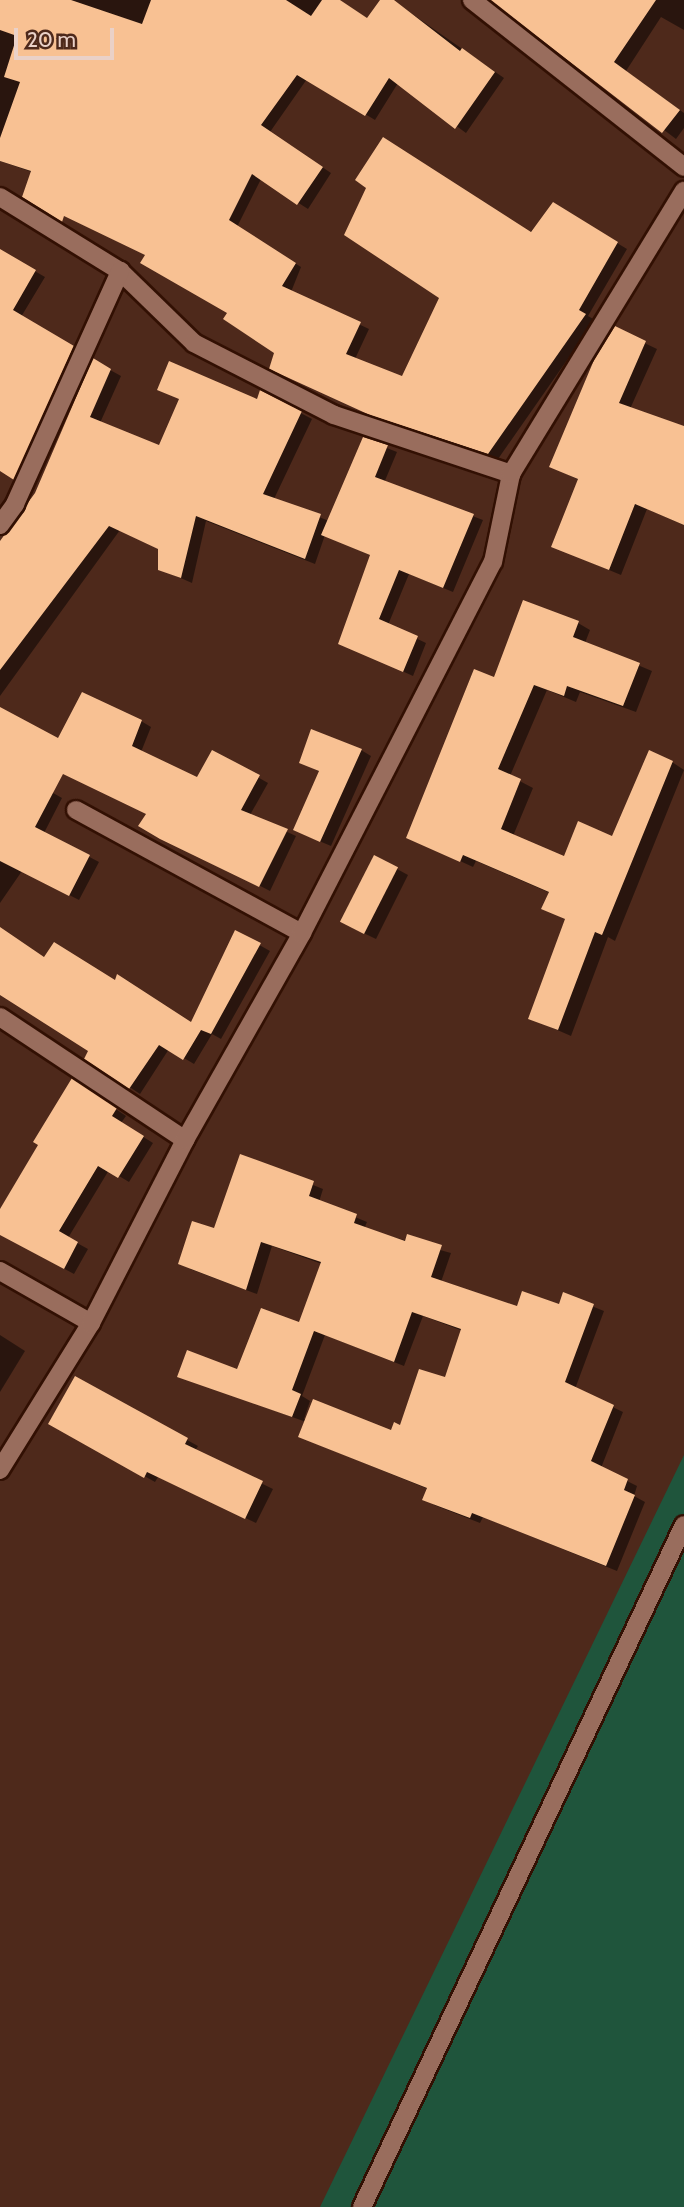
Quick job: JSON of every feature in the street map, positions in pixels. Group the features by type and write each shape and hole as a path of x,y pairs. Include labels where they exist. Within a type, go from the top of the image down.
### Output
{"street":[{"path":"472,0 684,167"},
{"path":"0,1470 92,1323 185,1140 302,933 493,562 511,474 684,191"},
{"path":"0,197 120,271 194,344 334,415 511,474"},
{"path":"0,525 15,504 120,271"},
{"path":"76,810 302,933"},
{"path":"0,1017 185,1140"},
{"path":"0,1271 92,1323"},
{"path":"362,2207 684,1525"}],"green space":[{"path":"684,1455 684,2207 320,2207"}],"building":[{"path":"0,0 71,0 142,24 151,0 286,0 311,16 322,0 340,0 367,18 380,0 394,0 460,51 462,48 495,72 455,129 389,78 365,116 297,75 261,125 323,167 297,205 252,174 229,220 296,263 282,286 361,322 346,354 402,376 439,298 344,235 366,188 355,180 383,137 531,232 553,202 618,242 579,310 586,314 488,454 372,416 269,369 274,353 223,319 227,313 140,263 145,255 64,216 62,222 22,197 31,171 0,161 0,138 20,82 4,77 17,36 0,30"},
{"path":"490,0 656,0 614,62 680,110 662,133"},
{"path":"0,249 36,270 13,310 74,346 14,480 0,471"},
{"path":"615,326 646,341 619,403 684,426 684,525 635,504 609,570 551,547 578,479 549,467 594,360"},
{"path":"93,358 111,369 90,417 159,445 179,399 157,390 169,361 257,399 260,390 302,411 263,494 321,514 305,559 196,516 181,578 158,570 158,549 109,526 0,670 0,541 35,493"},
{"path":"363,437 388,445 375,477 474,514 443,588 399,570 379,619 418,636 403,672 338,644 370,555 321,535"},
{"path":"523,600 579,621 573,637 640,663 623,706 567,686 564,696 534,685 498,769 521,779 501,829 564,856 578,821 612,836 649,750 673,761 602,935 595,932 558,1030 528,1019 565,919 541,909 549,892 463,855 460,862 406,838 474,669 494,677"},
{"path":"82,692 142,720 132,746 197,777 212,750 260,775 241,810 288,829 259,887 160,839 138,826 146,814 63,774 35,827 90,855 69,896 0,861 0,707 58,738"},
{"path":"311,729 362,749 320,842 293,830 319,771 299,763"},
{"path":"374,855 398,867 364,934 340,922"},
{"path":"0,927 44,957 54,942 115,980 117,974 191,1022 235,930 261,943 211,1034 201,1030 183,1060 159,1045 129,1089 84,1059 88,1051 0,995"},
{"path":"72,1078 117,1108 112,1116 144,1136 118,1178 98,1166 59,1231 78,1242 64,1269 0,1235 0,1209 38,1145 33,1142"},
{"path":"240,1154 314,1181 309,1196 357,1214 354,1223 405,1241 407,1234 442,1245 431,1277 517,1306 522,1291 559,1304 563,1292 594,1304 565,1382 614,1405 591,1461 628,1479 624,1490 635,1495 606,1566 472,1513 470,1518 422,1500 427,1488 298,1437 313,1399 391,1430 394,1422 400,1425 419,1369 445,1377 461,1329 412,1312 394,1362 314,1331 292,1390 301,1394 292,1417 177,1377 187,1350 237,1369 261,1308 299,1322 321,1262 261,1242 246,1290 178,1264 192,1221 214,1228"},
{"path":"75,1376 188,1438 185,1444 263,1481 245,1519 147,1472 144,1478 48,1424"}]}
